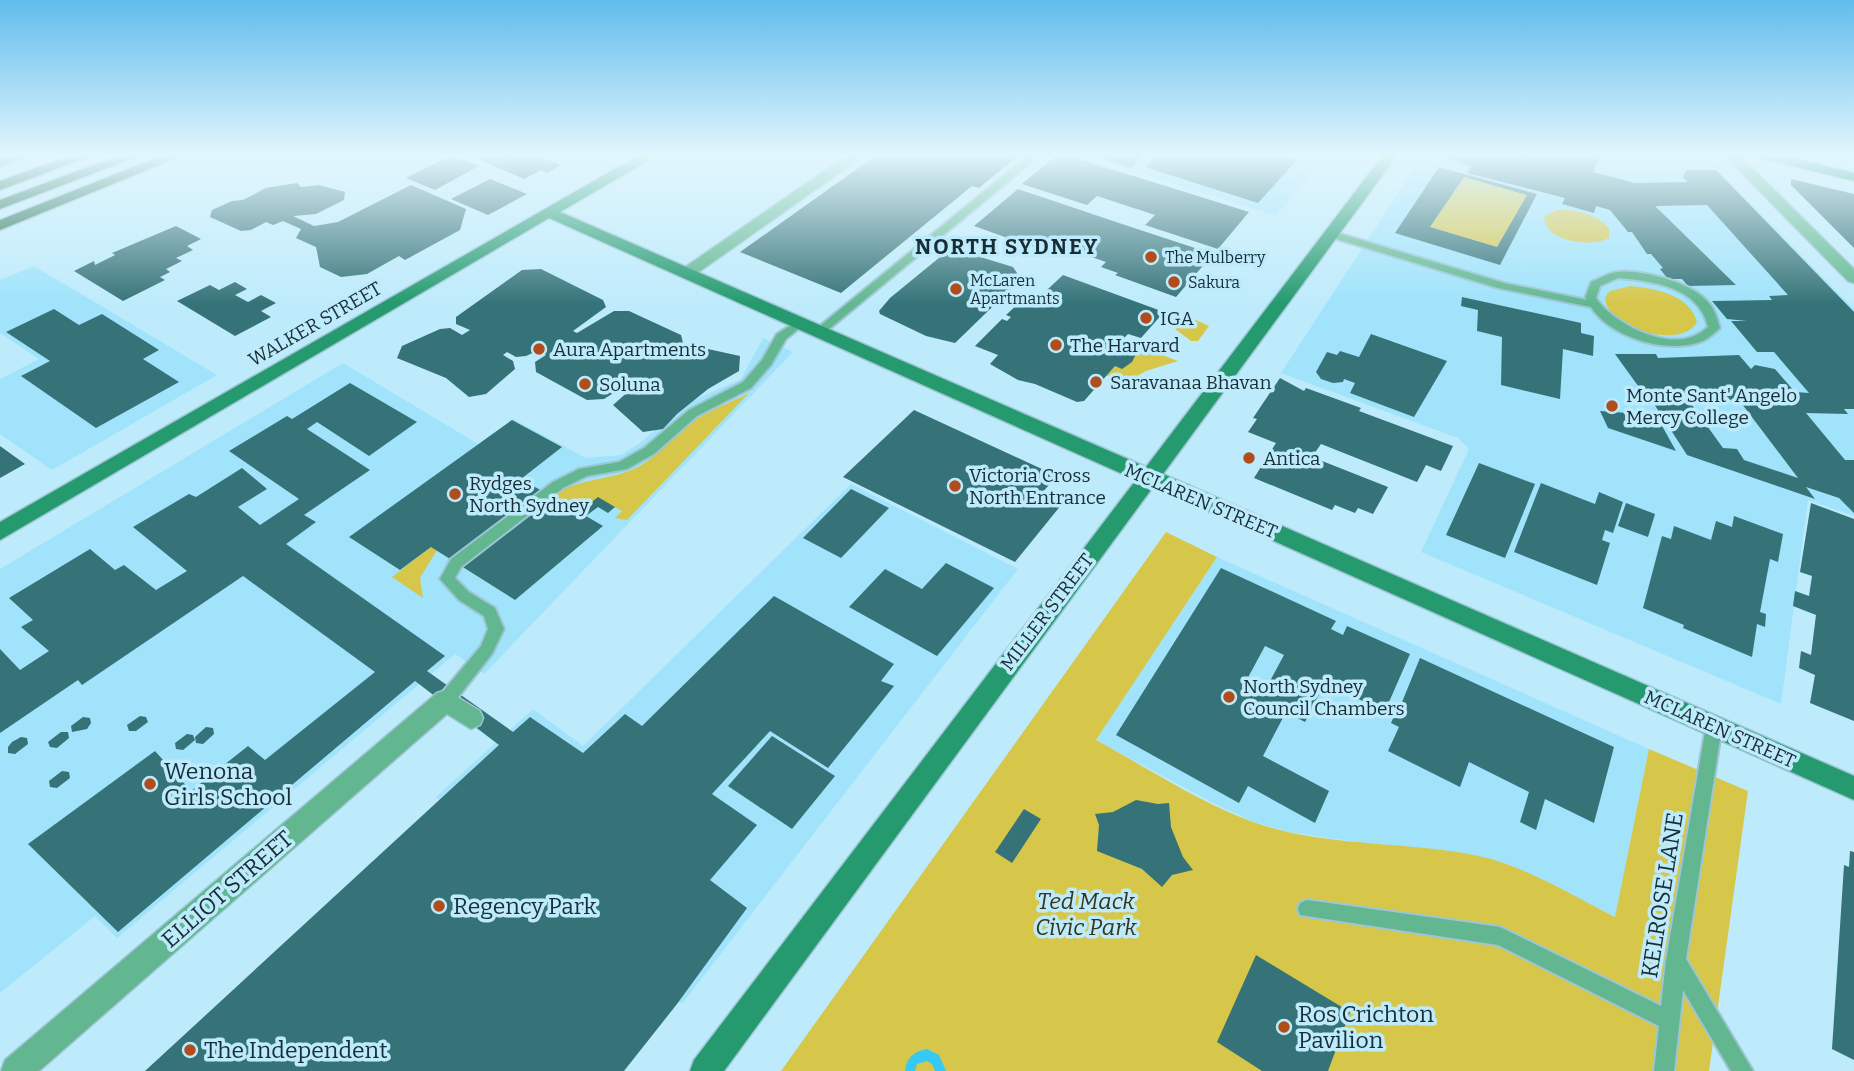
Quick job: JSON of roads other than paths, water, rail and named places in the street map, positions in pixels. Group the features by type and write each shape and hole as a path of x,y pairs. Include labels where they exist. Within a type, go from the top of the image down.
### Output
{"highway":[{"path":"0,225 54,204"}],"street":[{"name":"WALKER STREET","path":"0,532 562,204"},
{"path":"687,273 787,204"},
{"name":"MILLER STREET","path":"705,1071 1354,204"},
{"path":"1780,204 1854,278"},
{"name":"MCLAREN STREET","path":"548,212 1854,788"},
{"path":"446,700 471,718"},
{"name":"ELLIOT STREET","path":"16,1071 446,700"}],"lane":[{"path":"819,332 975,204"},
{"path":"1331,234 1502,286 1591,303 1615,325 1654,340 1694,341 1707,336 1714,328 1713,317 1706,306 1692,295 1655,279 1635,276 1602,278 1592,285 1588,293 1591,303"},
{"path":"446,700 486,650 496,629 490,612 464,596 447,579 456,563 558,485 584,472 622,466 649,451 693,413 747,385 767,362 781,337 799,323"},
{"name":"KELROSE LANE","path":"1664,1071 1676,961 1714,726"},
{"path":"1307,909 1500,936 1668,1020"},
{"path":"1676,961 1743,1071"}],"water":[{"path":"927,1049 939,1055 946,1071 935,1071 927,1061 917,1064 915,1071 905,1071 911,1056"}],"place":[{"name":"The Mulberry","path":"1151,257"},
{"name":"Sakura","path":"1174,282"},
{"name":"McLaren Apartmants","path":"956,289"},
{"name":"IGA","path":"1146,318"},
{"name":"The Harvard","path":"1056,345"},
{"name":"Aura Apartments","path":"539,349"},
{"name":"Saravanaa Bhavan","path":"1096,382"},
{"name":"Soluna","path":"585,384"},
{"name":"Monte Sant' Angelo Mercy College","path":"1612,406"},
{"name":"Antica","path":"1249,458"},
{"name":"Victoria Cross North Entrance","path":"955,486"},
{"name":"Rydges North Sydney","path":"455,494"},
{"name":"North Sydney Council Chambers","path":"1229,697"},
{"name":"Wenona Girls School","path":"150,784"},
{"name":"Regency Park","path":"439,906"},
{"name":"Ros Crichton Pavilion","path":"1284,1027"},
{"name":"The Independent","path":"190,1050"}],"district":[{"name":"NORTH SYDNEY","path":"1007,247"}],"park label":[{"name":"Ted Mack Civic Park","path":"1086,914"}]}
